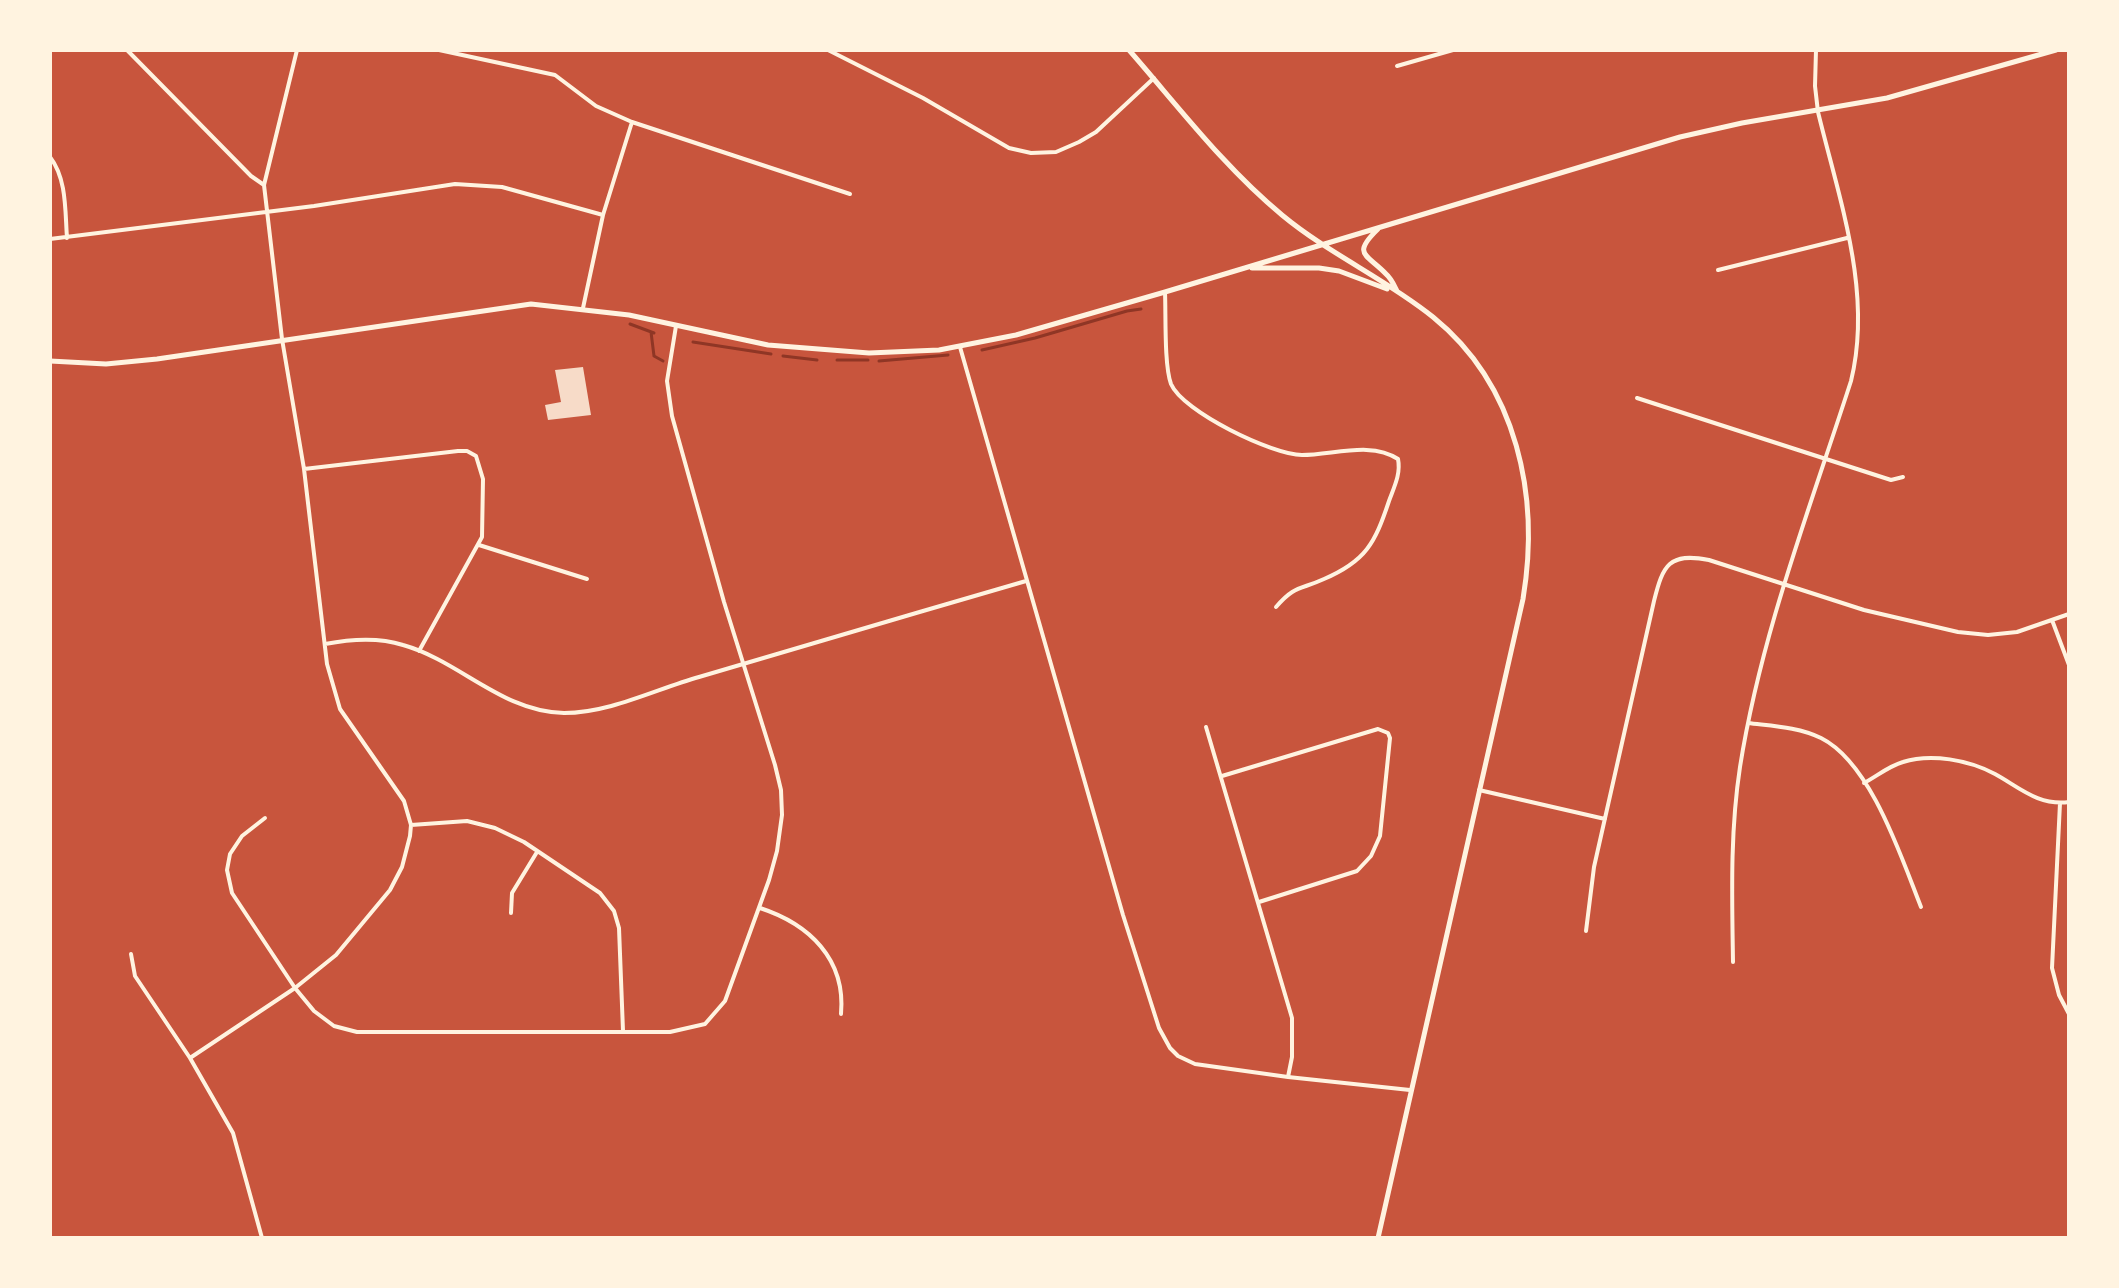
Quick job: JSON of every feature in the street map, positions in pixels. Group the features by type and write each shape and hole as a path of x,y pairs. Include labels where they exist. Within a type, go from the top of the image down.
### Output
{"main road":[{"path":"1129,50 1244,180 1282,215 1320,244 1433,317 1455,338 1489,381 1512,431 1526,483 1530,526 1528,572 1378,1238"},
{"path":"50,361 90,364 129,362 531,304 583,308 768,345 905,353 960,347 1016,335 1165,292 1680,137 1904,94 2056,50"},
{"path":"1379,228 1364,244 1363,250 1366,258 1387,275 1399,294"},
{"path":"1245,268 1293,266 1339,271 1399,294"}],"street":[{"path":"127,50 251,176 264,185"},
{"path":"190,1058 295,988 336,955 383,899 402,867 411,825 409,812 399,791 340,709 329,676 264,185 297,50"},
{"path":"439,50 555,75 596,106 632,122 850,194"},
{"path":"828,50 923,98 1009,148 1031,153 1056,152 1088,137 1154,78"},
{"path":"1397,66 1453,50"},
{"path":"1733,962 1733,834 1748,723 1760,666 1851,381 1859,345 1860,305 1818,112 1816,50"},
{"path":"2024,50 2026,59"},
{"path":"583,308 603,215 632,122"},
{"path":"50,157 57,166 62,183 67,238"},
{"path":"50,239 445,185 478,184 517,190 603,215"},
{"path":"1718,270 1847,238"},
{"path":"1165,292 1170,381 1183,400 1256,442 1283,453 1378,450 1398,459 1400,470 1369,550 1323,580 1290,590 1276,607"},
{"path":"265,818 249,829 235,845 227,861 228,880 236,900 295,988 321,1017 352,1032 683,1031 710,1020 731,990 760,908 777,851 782,801 775,765 743,664 668,397 668,368 676,326"},
{"path":"960,347 1123,915 1164,1039 1178,1056 1195,1064 1410,1090"},
{"path":"1637,398 1891,480 1903,477"},
{"path":"304,469 461,451 473,453 478,459 483,479 484,529 479,545 419,651"},
{"path":"479,545 587,579"},
{"path":"1586,931 1591,885 1654,601 1661,576 1668,565 1679,558 1693,557 1717,562 1864,610 1958,632 2004,634 2069,614"},
{"path":"325,644 356,640 385,641 419,651 523,706 565,713 599,708 1026,581"},
{"path":"2052,620 2069,665"},
{"path":"1748,723 1805,731 1820,737 1842,754 1864,783 1892,832 1921,907"},
{"path":"1206,727 1292,1018 1292,1057 1288,1077"},
{"path":"1222,776 1378,729 1388,733 1390,738 1380,836 1371,856 1357,871 1259,902"},
{"path":"1864,783 1904,762 1940,759 1987,771 2024,794 2060,803 2069,802"},
{"path":"1479,790 1606,819"},
{"path":"2060,803 2052,968 2059,995 2069,1014"},
{"path":"411,825 476,822 513,836 600,893 614,911 619,928 623,1031"},
{"path":"511,913 512,893 537,852"},
{"path":"760,908 790,920 822,948 841,986 841,1014"},
{"path":"131,954 135,976 190,1058 233,1133 262,1238"}],"building":[{"path":"583,367 591,415 548,420 545,405 561,402 555,370"}],"waterway":[{"path":"982,350 1141,309"},
{"path":"630,324 654,333"},
{"path":"651,332 654,356 663,361"},
{"path":"693,342 771,354"},
{"path":"879,361 948,355"},
{"path":"783,356 817,360"},
{"path":"837,360 868,360"}]}
